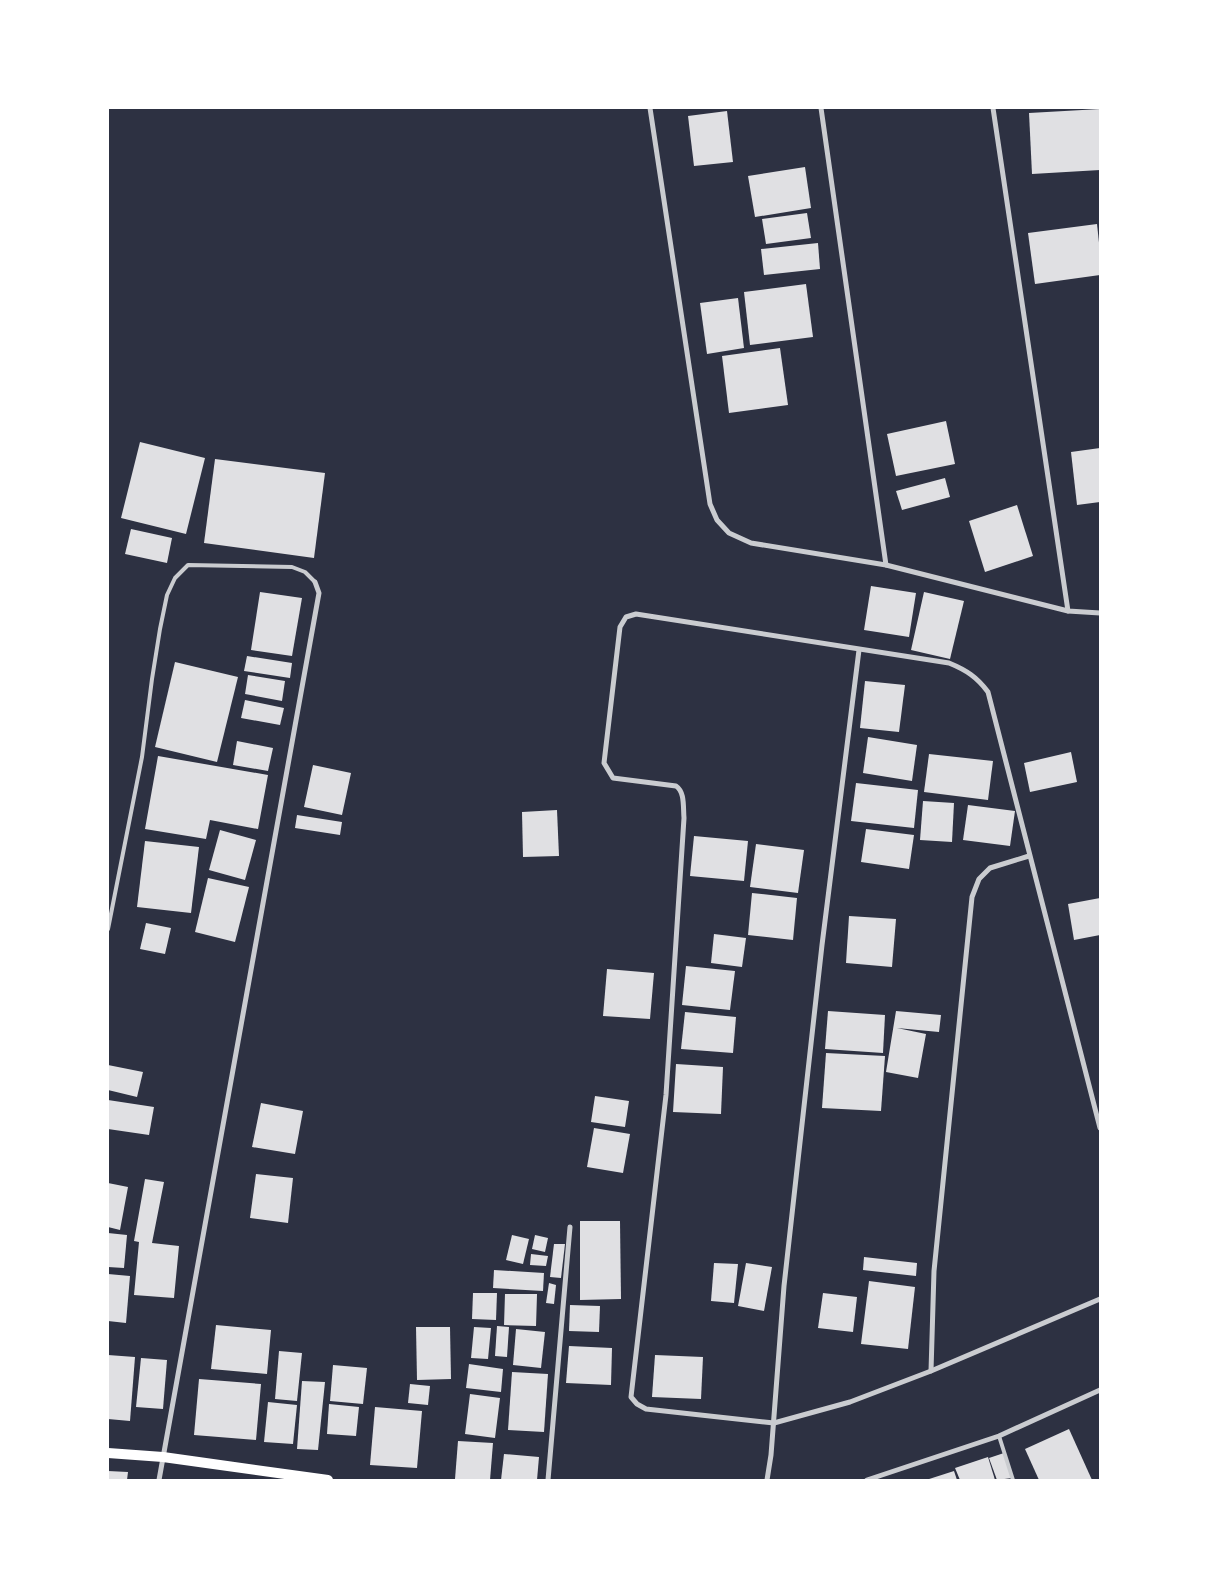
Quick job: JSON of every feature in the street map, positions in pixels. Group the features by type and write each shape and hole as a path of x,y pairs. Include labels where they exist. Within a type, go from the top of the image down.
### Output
{"main road":[{"path":"108,1453 163,1457 328,1480"}],"street":[{"path":"650,108 710,504 717,520 729,533 751,543 886,565 1068,611 1100,614"},
{"path":"820,108 886,565"},
{"path":"993,108 1068,611"},
{"path":"159,1480 318,593 315,582"},
{"path":"1100,1128 988,692 980,681 966,670 949,663 636,614 626,616 620,627 604,763 613,778 680,788 684,818 666,1095 631,1397 637,1404 646,1409 774,1423 850,1402 931,1371 1100,1299"},
{"path":"767,1480 774,1423 784,1286 822,945 859,650"},
{"path":"931,1371 934,1271 972,897 979,879 990,868 1029,856"},
{"path":"548,1480 570,1227"},
{"path":"867,1480 999,1436 1100,1390"}],"lane":[{"path":"108,929 142,757 160,628 167,595 175,578 188,565 292,567 305,572 315,582"},
{"path":"999,1436 1013,1480"}],"building":[{"path":"1100,109 1100,170 1032,174 1029,113"},
{"path":"727,111 733,162 694,166 688,116"},
{"path":"805,167 811,208 755,217 748,176"},
{"path":"807,213 811,238 766,244 762,219"},
{"path":"1097,224 1100,275 1035,284 1028,233"},
{"path":"818,243 820,269 764,275 761,249"},
{"path":"806,284 813,337 750,345 744,292"},
{"path":"738,298 744,348 707,354 700,303"},
{"path":"780,348 788,405 729,413 722,356"},
{"path":"946,421 955,464 896,476 887,434"},
{"path":"140,442 205,458 186,534 121,518"},
{"path":"1100,448 1100,502 1077,505 1071,452"},
{"path":"215,459 325,473 314,558 204,543"},
{"path":"945,478 950,497 902,510 896,491"},
{"path":"1017,505 1033,556 985,572 969,521"},
{"path":"131,529 172,538 167,563 125,554"},
{"path":"871,586 916,593 909,637 864,630"},
{"path":"260,592 302,598 292,656 251,650"},
{"path":"924,592 964,601 950,659 911,650"},
{"path":"247,656 292,663 290,678 244,671"},
{"path":"175,662 238,677 217,762 155,747"},
{"path":"248,675 285,681 282,701 245,694"},
{"path":"865,681 905,685 899,732 860,728"},
{"path":"245,700 284,708 280,725 241,718"},
{"path":"868,737 917,745 912,781 863,773"},
{"path":"237,741 273,748 268,771 233,765"},
{"path":"1071,752 1077,782 1030,792 1024,763"},
{"path":"929,754 993,761 988,800 924,792"},
{"path":"158,756 268,775 258,829 210,820 206,839 145,829"},
{"path":"313,765 351,773 342,815 304,807"},
{"path":"856,783 918,790 914,828 851,821"},
{"path":"923,801 954,803 952,842 920,840"},
{"path":"968,805 1015,811 1010,846 963,840"},
{"path":"557,810 559,856 523,857 522,812"},
{"path":"297,815 342,822 340,835 295,828"},
{"path":"866,829 914,835 909,869 861,862"},
{"path":"220,830 256,840 245,880 209,870"},
{"path":"694,836 748,841 744,881 690,876"},
{"path":"145,841 199,847 191,913 137,907"},
{"path":"756,844 804,850 798,893 750,887"},
{"path":"208,878 249,887 235,942 195,932"},
{"path":"752,893 797,898 793,940 748,935"},
{"path":"1100,898 1100,935 1074,940 1068,904"},
{"path":"849,916 896,919 892,967 846,963"},
{"path":"146,923 171,928 165,954 140,949"},
{"path":"714,934 746,938 742,967 711,963"},
{"path":"686,966 735,971 730,1010 682,1005"},
{"path":"607,969 654,973 650,1019 603,1016"},
{"path":"828,1011 885,1015 883,1053 825,1049"},
{"path":"896,1011 941,1015 939,1032 897,1028 926,1034 918,1078 886,1072"},
{"path":"685,1012 736,1017 733,1053 681,1049"},
{"path":"826,1053 885,1056 881,1111 822,1108"},
{"path":"676,1064 723,1067 721,1114 673,1112"},
{"path":"108,1065 143,1072 137,1097 108,1090"},
{"path":"595,1096 629,1101 625,1127 591,1122"},
{"path":"108,1100 154,1107 149,1135 108,1129"},
{"path":"261,1103 303,1111 295,1154 252,1147"},
{"path":"594,1128 630,1134 623,1173 587,1167"},
{"path":"256,1174 293,1178 288,1223 250,1218"},
{"path":"145,1179 164,1182 152,1243 179,1246 174,1298 134,1295 139,1242 134,1241"},
{"path":"108,1183 128,1187 120,1230 108,1227"},
{"path":"580,1221 620,1221 621,1299 580,1300"},
{"path":"108,1233 127,1235 124,1268 108,1267"},
{"path":"512,1235 529,1239 523,1264 506,1260"},
{"path":"535,1235 548,1238 545,1252 532,1249"},
{"path":"554,1244 565,1244 561,1278 550,1277"},
{"path":"531,1254 548,1256 546,1266 530,1265"},
{"path":"864,1257 917,1263 916,1276 863,1270"},
{"path":"714,1263 738,1264 734,1303 711,1301"},
{"path":"746,1263 772,1267 764,1311 738,1306"},
{"path":"494,1270 544,1273 543,1291 493,1288"},
{"path":"108,1274 130,1276 126,1323 108,1321"},
{"path":"869,1281 915,1287 908,1349 861,1344"},
{"path":"549,1283 556,1285 554,1304 546,1303"},
{"path":"473,1293 497,1293 496,1320 472,1319"},
{"path":"823,1293 857,1297 853,1332 818,1328"},
{"path":"505,1294 537,1294 536,1326 504,1325"},
{"path":"570,1305 600,1306 599,1332 569,1331"},
{"path":"216,1325 271,1330 267,1374 211,1369"},
{"path":"497,1326 509,1327 507,1357 495,1356"},
{"path":"416,1327 450,1327 451,1379 417,1380"},
{"path":"474,1327 491,1328 488,1359 471,1358"},
{"path":"516,1329 545,1332 541,1368 513,1365"},
{"path":"569,1346 612,1348 611,1385 566,1383"},
{"path":"279,1351 302,1353 297,1401 275,1399"},
{"path":"108,1355 135,1357 130,1421 108,1419"},
{"path":"655,1355 703,1357 701,1399 652,1397"},
{"path":"141,1358 167,1360 163,1409 136,1407"},
{"path":"469,1364 503,1369 501,1392 466,1388"},
{"path":"333,1365 367,1368 363,1404 330,1401"},
{"path":"512,1372 548,1374 544,1432 508,1430"},
{"path":"199,1379 261,1384 256,1440 194,1435"},
{"path":"302,1381 325,1382 318,1450 297,1449"},
{"path":"410,1384 430,1386 428,1405 408,1403"},
{"path":"470,1394 500,1398 495,1438 465,1434"},
{"path":"268,1402 297,1405 293,1444 264,1442"},
{"path":"329,1404 359,1407 356,1436 327,1434"},
{"path":"375,1407 422,1411 417,1468 370,1465"},
{"path":"1069,1429 1092,1480 1039,1480 1025,1449"},
{"path":"458,1441 493,1443 490,1480 455,1479"},
{"path":"1004,1453 1012,1478 997,1480 989,1458"},
{"path":"504,1454 539,1457 537,1480 501,1480"},
{"path":"988,1457 995,1480 960,1480 955,1468"},
{"path":"108,1471 128,1472 127,1480 108,1480"},
{"path":"954,1471 957,1480 926,1480"}]}
